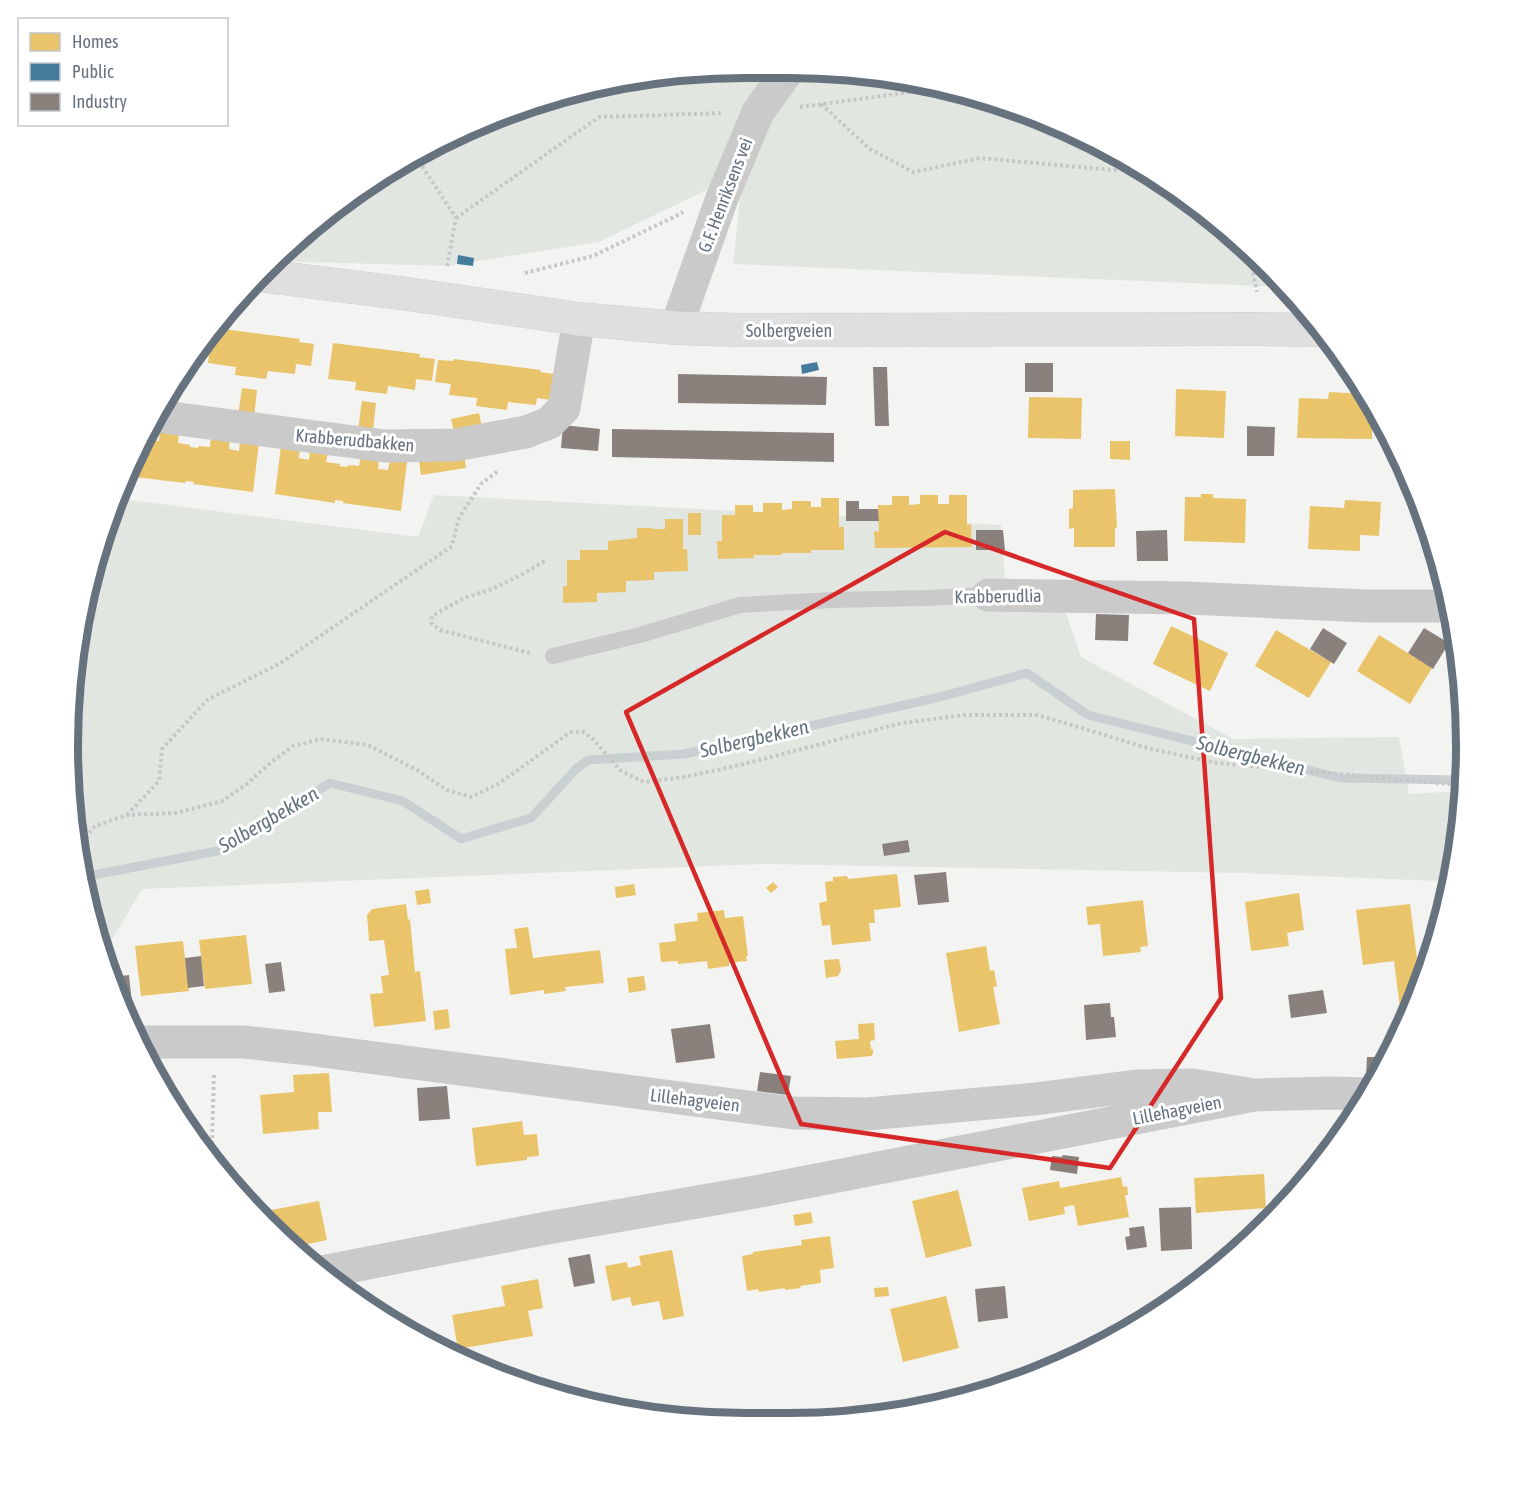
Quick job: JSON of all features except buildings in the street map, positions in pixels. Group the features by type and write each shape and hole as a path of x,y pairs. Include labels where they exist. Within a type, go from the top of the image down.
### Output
{"street":[{"name":"G.F. Henriksens vei","path":"676,328 722,198 758,112 783,78"},
{"name":"Solbergveien","path":"271,277 579,319 676,328 739,330 1310,330"},
{"name":"Krabberudbakken","path":"164,417 385,446 455,445 525,432 549,423 564,408 579,319"},
{"name":"Krabberudlia","path":"988,595 1188,597 1365,606 1441,606"},
{"name":"Lillehagveien","path":"148,1042 243,1042 299,1048 794,1113 867,1114 1035,1099 1136,1086 1193,1085 1254,1095"},
{"name":"Lillehagveien","path":"333,1270 547,1228 755,1192 1254,1095 1358,1094"}],"lane":[{"name":"Krabberudlia","path":"553,656 640,635 740,605 988,595"}],"path":[{"path":"820,104 870,149 913,172 980,158 1113,170 1125,169"},
{"path":"456,218 598,117"},
{"path":"420,163 456,218 447,266"},
{"path":"525,273 593,255 680,214 703,193 722,198"},
{"path":"1252,266 1257,292"},
{"path":"127,815 159,781 162,748 207,700 279,664 452,546 459,518 481,484 514,458 525,432"},
{"path":"547,560 492,589 464,598 432,616 431,623 440,630 539,656 553,656"},
{"path":"85,838 95,826 127,815 175,813 222,801 247,784 293,746 321,739 368,745 417,770 447,790 471,797 498,784 571,732 582,732 592,738 621,771 644,782 684,777 740,765 902,723 965,715 1038,715 1151,749 1217,763 1455,784"},
{"path":"212,1144 215,1042"}],"highlighted area":[{"path":"945,532 1194,619 1221,998 1110,1168 801,1124 626,712"}],"shaded area":[{"path":"702,79 832,79 919,91 961,101 1003,113 1084,147 1159,190 1195,216 1229,244 1272,287 733,264 741,190 715,186 599,242 447,266 287,261 339,216 412,167 450,147 531,113 615,91"},
{"path":"434,495 1001,525 1006,595 1063,604 1081,657 1233,739 1399,737 1409,794 1455,791 1441,883 1439,881 1242,873 763,864 142,889 109,945 91,876 84,833 79,789 79,702 91,615 113,531 126,498 130,500 418,537"}],"waterway":[{"name":"Solbergbekken","path":"91,875 222,850 330,783 403,801 461,839 531,818 577,768 588,760 684,754 936,698 1027,673 1088,715 1340,778 1455,780"}]}
